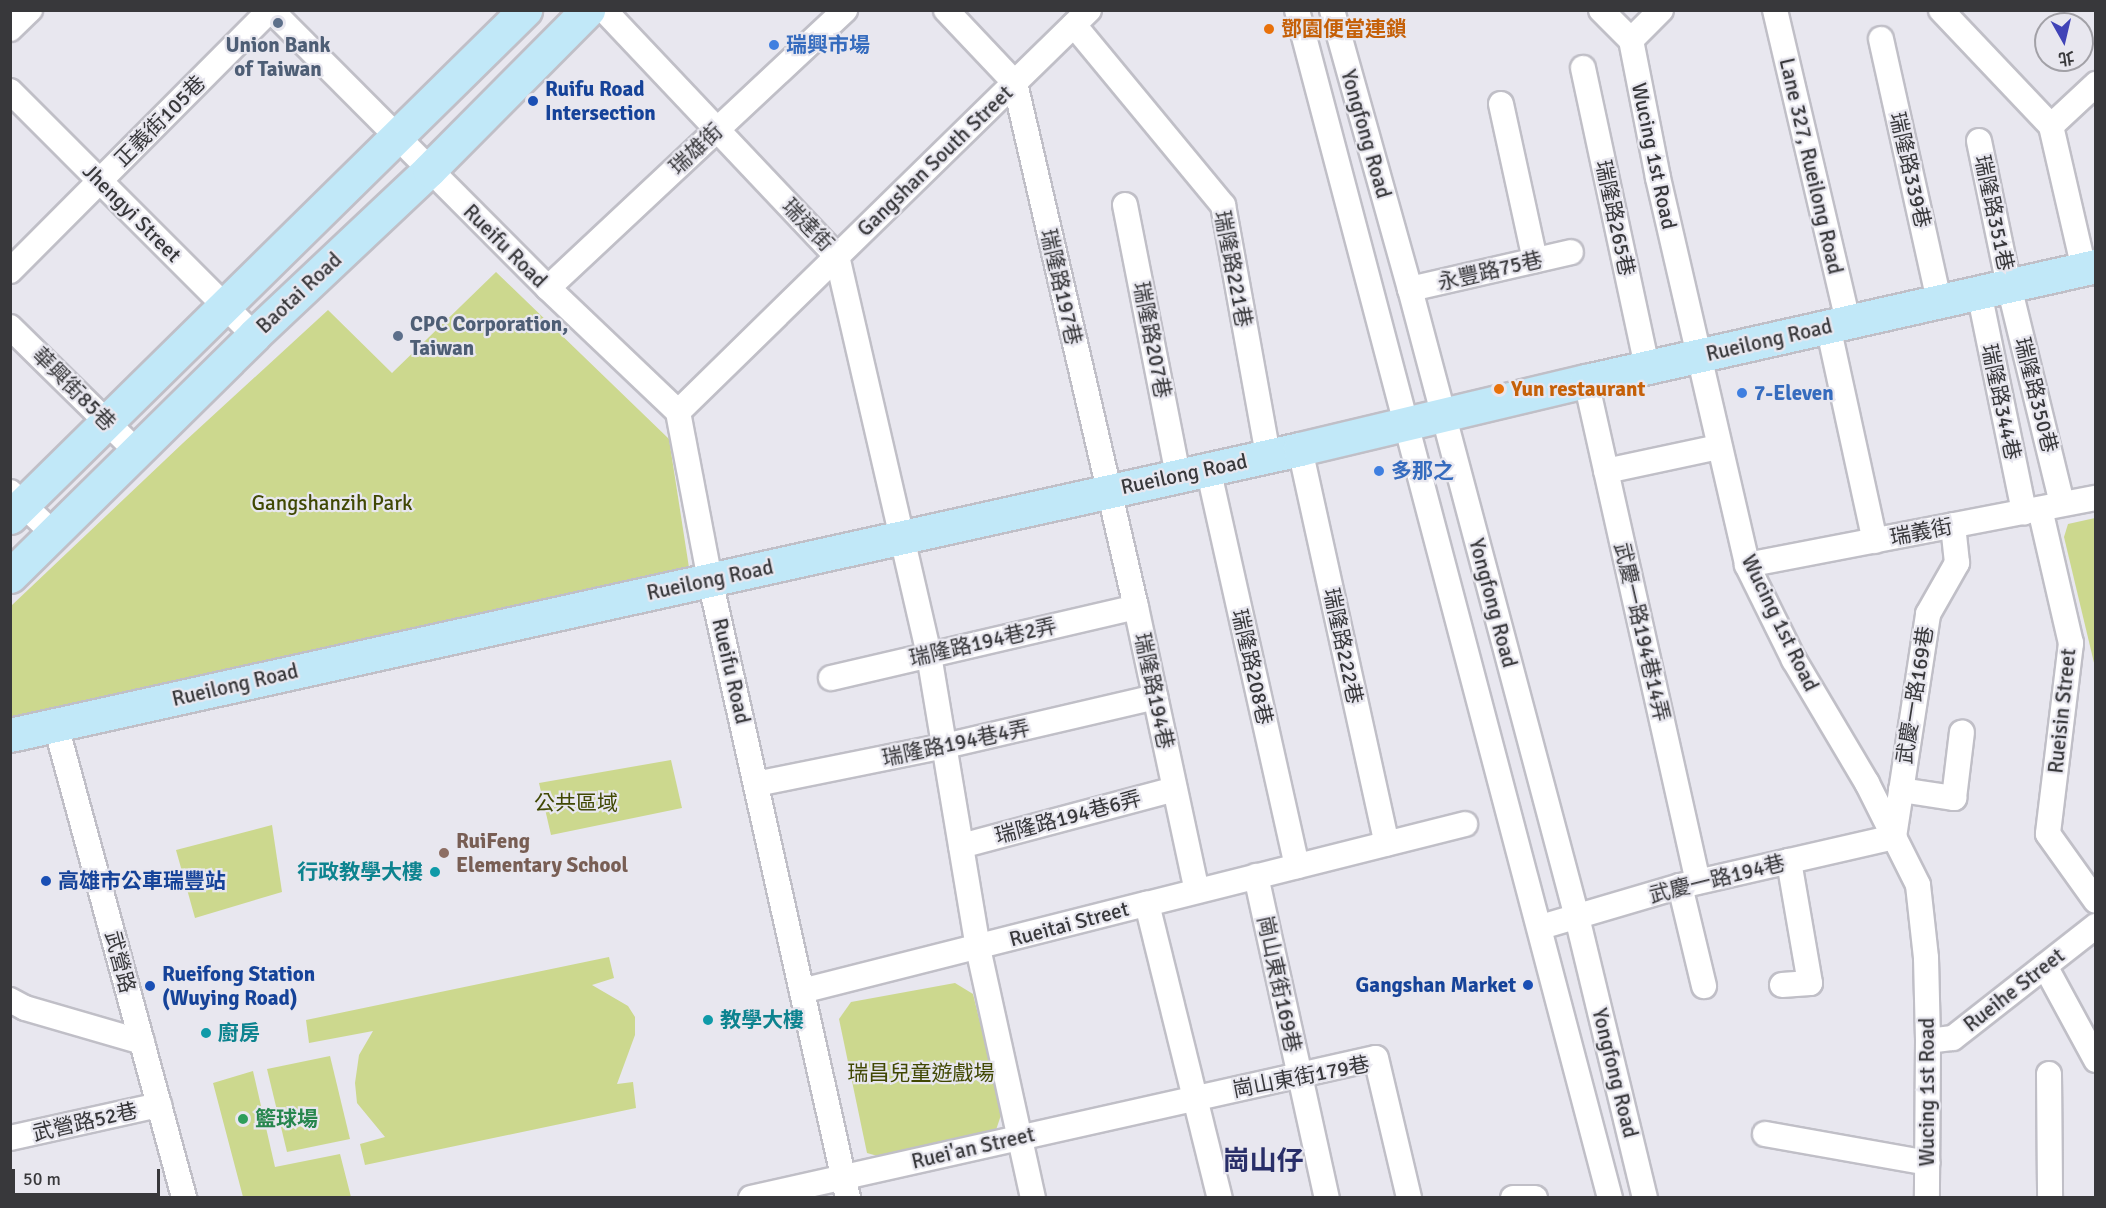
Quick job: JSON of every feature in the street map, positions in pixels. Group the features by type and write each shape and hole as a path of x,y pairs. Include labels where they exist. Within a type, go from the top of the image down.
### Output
{"street":[{"path":"10,29 30,10"},
{"name":"Rueifu Road","path":"271,10 548,288 678,411 711,580 845,1187"},
{"name":"正義街105巷","path":"10,271 271,10"},
{"name":"Baotai Road","path":"15,505 107,423 525,10"},
{"name":"Baotai Road","path":"10,576 254,335 429,170 588,10"},
{"name":"瑞達街","path":"604,10 837,256 929,655 978,948 1033,1197"},
{"name":"瑞雄街","path":"548,288 717,129 773,80 845,10"},
{"path":"946,10 1015,83"},
{"name":"Yongfong Road","path":"1297,10 1541,927 1610,1197"},
{"name":"Yongfong Road","path":"1332,10 1410,289 1577,917 1645,1197"},
{"path":"1601,10 1631,40 1661,10"},
{"name":"Lane 327, Rueilong Road","path":"1775,10 1838,324 1875,540"},
{"path":"1941,10 2051,126 2090,267"},
{"name":"Gangshan South Street","path":"678,411 1082,18"},
{"name":"瑞隆路221巷","path":"1082,18 1223,205 1268,456"},
{"name":"瑞隆路339巷","path":"1881,39 1940,301"},
{"name":"Wucing 1st Road","path":"1631,40 1658,178 1718,447 1747,565 1794,660 1867,783 1918,885 1926,958 1927,1197"},
{"name":"瑞隆路265巷","path":"1582,68 1647,367"},
{"name":"瑞隆路197巷","path":"1015,83 1107,491"},
{"path":"2051,126 2096,84"},
{"name":"Jhengyi Street","path":"10,91 254,335"},
{"path":"1501,104 1536,260"},
{"name":"瑞隆路351巷","path":"1979,141 1994,289"},
{"name":"瑞隆路207巷","path":"1125,205 1193,472"},
{"name":"永豐路75巷","path":"1410,289 1571,252"},
{"name":"Rueilong Road","path":"10,735 1408,425 1586,381 2090,267"},
{"name":"瑞隆路350巷","path":"1994,289 2042,508"},
{"name":"瑞隆路344巷","path":"1994,289 2042,508"},
{"name":"華興街85巷","path":"10,327 137,452"},
{"name":"武慶一路194巷14弄","path":"1586,381 1689,884 1704,986"},
{"path":"1606,471 1718,447"},
{"name":"瑞隆路222巷","path":"1300,449 1387,843"},
{"name":"瑞隆路208巷","path":"1193,472 1297,866"},
{"name":"瑞隆路194巷","path":"1107,491 1136,607 1197,891"},
{"name":"瑞義街","path":"1747,565 2096,498"},
{"path":"15,505 54,534"},
{"name":"Rueisin Street","path":"2042,508 2071,643 2048,834 2096,901"},
{"name":"武慶一路169巷","path":"1894,837 1928,614 1957,563 1953,525"},
{"name":"瑞隆路194巷2弄","path":"831,678 1136,607"},
{"name":"瑞隆路194巷4弄","path":"756,784 945,747 1155,697"},
{"name":"武營路","path":"56,726 184,1197"},
{"path":"1901,790 1954,798 1962,732"},
{"name":"瑞隆路194巷6弄","path":"961,846 1175,789"},
{"path":"1147,904 1465,824"},
{"name":"武慶一路194巷","path":"1541,927 1689,884 1894,837"},
{"path":"1782,985 1810,983 1789,861"},
{"name":"崗山東街169巷","path":"1256,876 1327,1197"},
{"name":"Rueitai Street","path":"802,991 1147,904 1220,1197"},
{"name":"Rueihe Street","path":"1928,1041 1953,1038 2096,926"},
{"path":"2045,966 2095,1058"},
{"path":"10,1000 25,1008 142,1042"},
{"name":"崗山東街179巷","path":"1195,1099 1376,1058 1409,1197"},
{"path":"2049,1074 2050,1197"},
{"name":"Ruei'an Street","path":"751,1197 845,1187 1020,1137 1195,1099"},
{"name":"武營路52巷","path":"10,1138 159,1105"},
{"path":"1766,1134 1927,1163"}],"green space":[{"name":"Gangshanzih Park","path":"496,272 669,439 690,574 11,718 11,606 183,443 328,310 392,373"},
{"path":"2096,518 2095,667 2064,537 2068,524"},
{"name":"公共區域","path":"671,760 682,808 551,835 539,783"},
{"path":"272,825 282,892 195,918 176,850"},
{"path":"609,957 614,978 592,985 628,1006 635,1017 635,1035 617,1084 633,1082 636,1108 365,1165 360,1144 385,1137 357,1103 355,1083 359,1055 373,1031 309,1043 306,1020"},
{"name":"瑞昌兒童遊戲場","path":"955,983 973,994 1002,1112 996,1130 881,1157 867,1153 839,1019 851,1002"},
{"path":"330,1056 350,1139 287,1152 267,1069"},
{"name":"籃球場","path":"253,1071 275,1167 340,1154 351,1197 243,1197 213,1083"}],"place":[{"name":"Union Bank of Taiwan","path":"278,23"},
{"name":"鄧園便當連鎖","path":"1269,29"},
{"name":"瑞興市場","path":"774,45"},
{"name":"Ruifu Road Intersection","path":"533,101"},
{"name":"CPC Corporation, Taiwan","path":"398,336"},
{"name":"Yun restaurant","path":"1499,389"},
{"name":"7-Eleven","path":"1742,393"},
{"name":"多那之","path":"1379,471"},
{"name":"RuiFeng Elementary School","path":"444,853"},
{"name":"行政教學大樓","path":"435,872"},
{"name":"高雄市公車瑞豐站","path":"46,881"},
{"name":"Gangshan Market","path":"1528,985"},
{"name":"Rueifong Station (Wuying Road)","path":"150,986"},
{"name":"教學大樓","path":"708,1020"},
{"name":"廚房","path":"206,1033"},
{"name":"籃球場","path":"243,1119"}],"district":[{"name":"崗山仔","path":"1263,1162"}]}
